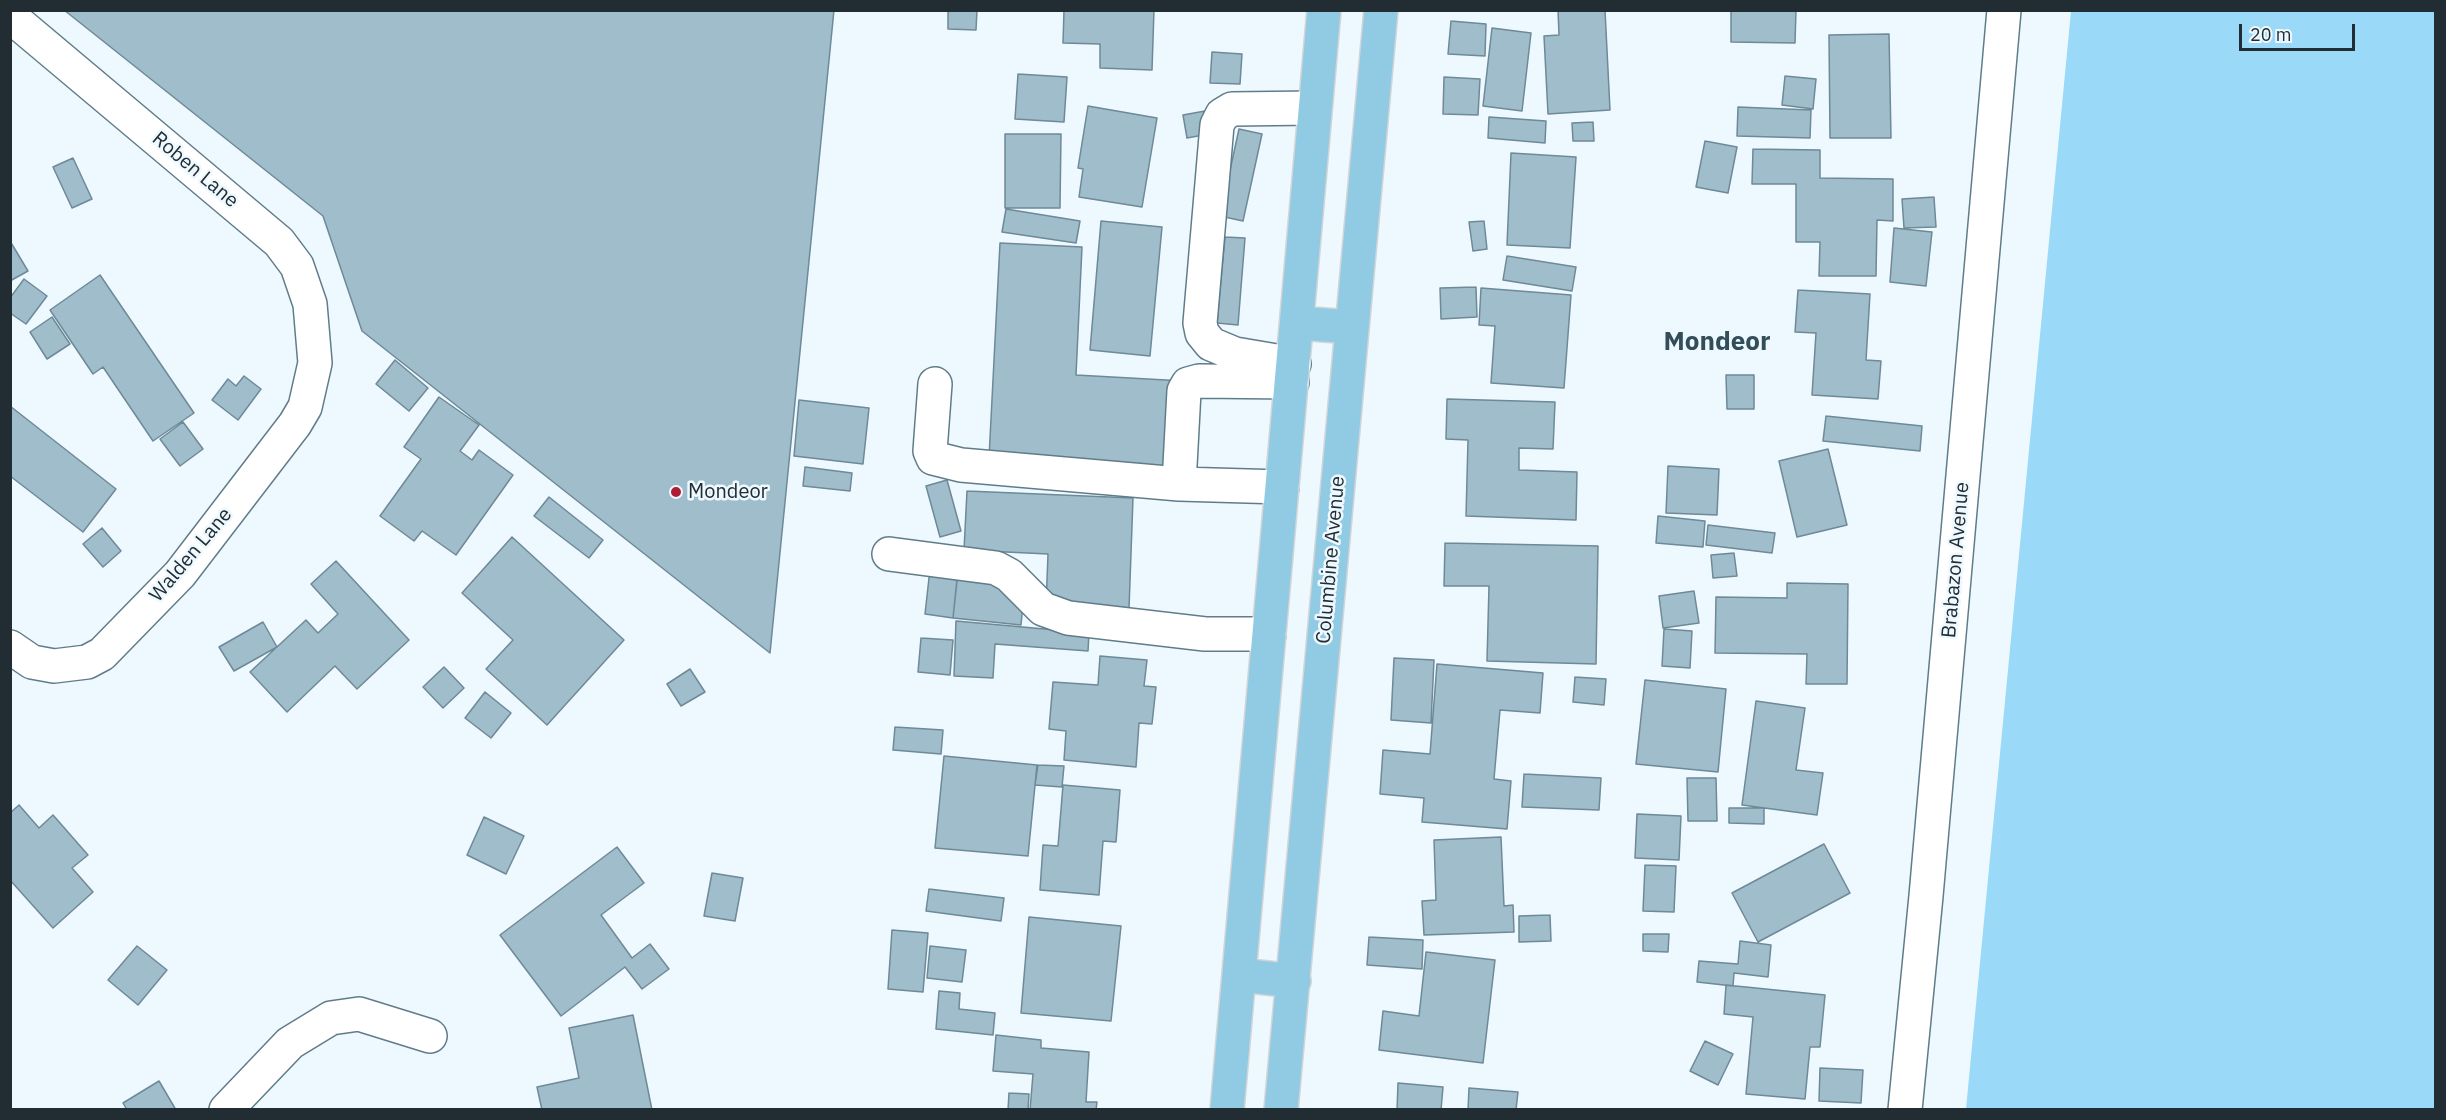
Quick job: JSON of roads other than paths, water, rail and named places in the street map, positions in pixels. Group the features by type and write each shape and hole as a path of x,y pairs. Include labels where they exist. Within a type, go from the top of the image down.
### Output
{"main road":[{"path":"1227,1110 1324,10"},
{"name":"Columbine Avenue","path":"1281,1110 1381,10"},
{"path":"1298,323 1351,327"},
{"path":"1240,975 1294,981"}],"street":[{"name":"Brabazon Avenue","path":"1905,1110 2004,10"},
{"name":"Roben Lane","path":"10,16 279,242 297,266 310,304 315,363"},
{"path":"1293,373 1211,344 1202,333 1200,323 1217,125 1222,115 1232,109 1315,108"},
{"name":"Walden Lane","path":"10,647 32,662 54,666 87,662 102,654 180,574 295,424 305,407 315,363"},
{"path":"1179,484 1184,391 1188,384 1199,381 1293,373"},
{"path":"935,384 930,451 933,458 961,465 1179,484 1282,487"},
{"path":"889,554 996,568 1009,575 1043,609 1068,618 1205,634 1269,634"},
{"path":"226,1110 290,1042 331,1018 359,1014 430,1036"}],"place":[{"name":"Mondeor","path":"676,492"}],"district":[{"name":"Mondeor","path":"1717,342"}]}
